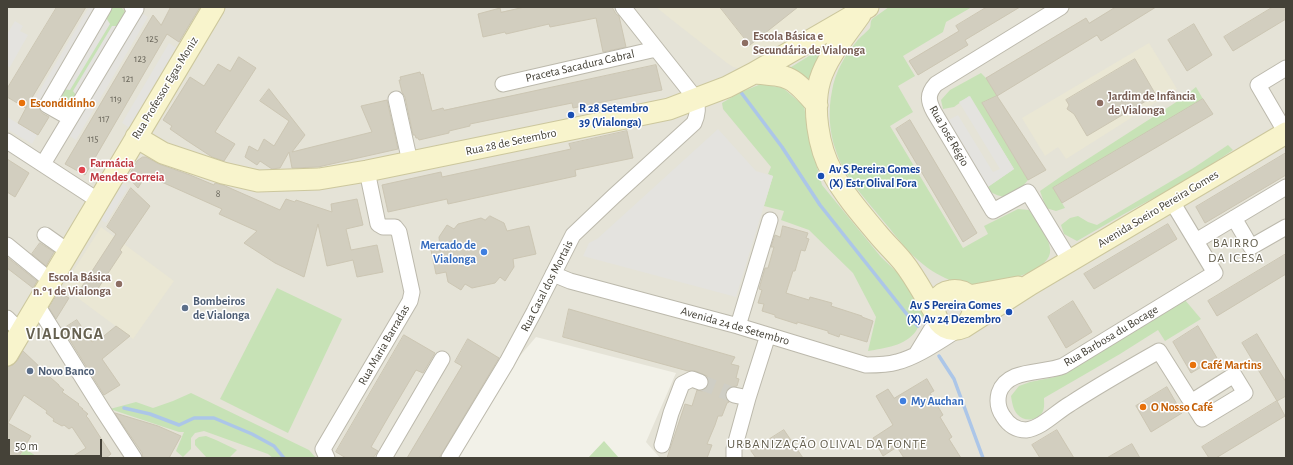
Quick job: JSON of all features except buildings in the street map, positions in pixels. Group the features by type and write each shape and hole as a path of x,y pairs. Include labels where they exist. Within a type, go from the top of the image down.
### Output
{"street":[{"path":"70,118 47,105 104,7"},
{"path":"43,164 136,9 132,7"},
{"name":"Rua Professor Egas Moniz","path":"7,355 14,325 37,305 214,7"},
{"path":"623,7 696,99"},
{"name":"Rua José Régio","path":"1061,7 936,84 930,91 928,98 934,112 993,211 1028,192 1070,261"},
{"path":"866,9 825,69 820,81 817,121 820,137 831,170 838,183 877,233 903,262 943,326 950,329 964,326 972,318 974,309 972,302 903,262"},
{"name":"Rua 28 de Setembro","path":"136,137 164,153 223,174 258,181 319,179 367,171 669,109 727,87 866,9"},
{"name":"Praceta Sacadura Cabral","path":"503,84 656,49"},
{"path":"1286,68 1258,85 1286,133"},
{"path":"754,73 780,75 791,79 802,87 817,105"},
{"path":"396,99 410,162"},
{"name":"Rua Casal dos Mortais","path":"448,458 507,362 569,242 579,228 694,123 698,115 696,99"},
{"name":"Avenida Soeiro Pereira Gomes","path":"964,326 1171,200 1286,133"},
{"path":"7,141 99,201"},
{"name":"Rua Maria Barradas","path":"327,458 323,448 410,300 412,292 399,230 395,227 383,227 378,224 367,171"},
{"path":"1196,241 1286,187"},
{"name":"Rua Barbosa du Bocage","path":"1171,200 1215,273 1063,366 1011,378 1005,382 1001,389 998,398 998,407 1007,423 1024,430 1033,428 1042,424 1070,404 1159,350 1191,402"},
{"path":"1234,218 1251,247 1286,227"},
{"path":"738,326 770,220"},
{"path":"45,236 69,252"},
{"path":"7,245 51,281"},
{"name":"Avenida 24 de Setembro","path":"553,274 570,281 738,326 866,365 884,365 899,362 917,354 964,326"},
{"name":"Avenida Soeiro Pereira Gomes","path":"959,294 1031,284"},
{"path":"917,354 931,330 936,316 938,298 943,294 959,294"},
{"path":"37,305 133,457"},
{"path":"734,458 741,396 768,335"},
{"path":"384,458 442,359"},
{"path":"662,445 671,413 682,384 692,379 700,382"}],"shaded area":[{"path":"7,7 1286,7 1286,458 660,458 646,442 676,373 536,337 508,370 454,458 7,458"},
{"path":"89,7 102,7 44,106 34,100"},
{"name":"Escola Básica e Secundária de Vialonga","path":"656,7 849,7 742,69 733,67 727,63"},
{"path":"140,12 148,17 76,140 68,135"},
{"path":"105,16 110,24 70,90 61,89"},
{"path":"15,21 23,26 20,31 28,35 10,67 7,66 7,34"},
{"path":"112,26 122,26 79,99 73,91"},
{"path":"169,43 178,49 131,129 122,123"},
{"name":"Jardim de Infância de Vialonga","path":"1149,43 1177,89 1066,159 1058,147 1045,156 1022,118"},
{"path":"970,96 1014,169 988,187 945,122 958,115 993,172 1000,169 959,102"},
{"path":"7,117 37,135 32,144 7,129"},
{"path":"718,129 756,171 773,176 736,297 583,256 589,243 597,239"},
{"path":"121,182 128,188 106,223 98,218"},
{"name":"Escola Básica n.º 1 de Vialonga","path":"101,227 174,281 133,339 63,287"}],"green space":[{"path":"889,7 972,7 946,22 943,32 903,56 915,76 898,86 913,112 890,126 963,248 988,234 984,226 1018,209 1029,210 1043,230 1049,242 1050,248 1050,253 1046,261 1037,268 1010,279 995,283 968,285 940,276 908,251 845,171 836,151 831,129 830,106 833,84 848,52 870,28 872,19"},
{"path":"109,8 122,8 127,14 79,99 69,110 58,104 57,98"},
{"path":"838,38 812,90 788,69"},
{"path":"981,73 986,78 997,96 982,103 1028,180 1013,194 1008,196 992,193 986,188 1014,169 969,96 954,107 943,109 941,100 950,90"},
{"path":"761,84 783,88 804,106 810,142 822,185 881,257 909,284 924,314 916,331 906,340 894,346 868,351 876,317 853,273 809,230 781,220 784,211 764,206 773,176 768,174 771,167 723,109 722,103 739,93"},
{"path":"1196,87 1203,99 1053,188 1065,208 1056,211 1046,208 1040,191 1181,99"},
{"path":"1228,145 1233,150 1191,178 1077,241 1064,234 1061,225 1070,218 1078,216 1097,225 1195,167"},
{"path":"277,288 342,319 288,433 220,399"},
{"path":"1185,300 1201,319 1165,341 1158,330 1044,398 1043,411 1037,418 1030,420 1020,417 1017,414 1011,396 1019,386 1030,382 1055,377"},
{"path":"191,393 309,450 316,458 273,458 268,454 204,431 195,433 191,438 191,449 183,457 176,451 184,432 179,432 110,409 136,402 153,408"},
{"path":"206,436 237,450 229,458 207,458 195,445 195,440 199,437"},
{"path":"604,441 619,458 588,458"},
{"path":"24,448 39,458 19,458"}],"waterway":[{"path":"740,91 782,147 820,205 909,317 918,326"},
{"path":"939,356 954,379 983,458"},
{"path":"124,408 150,414 179,425 194,418 214,418 252,434 274,446 284,458"}],"tunnel":[{"path":"700,382 734,395"}],"place":[{"name":"Escola Básica e Secundária de Vialonga","path":"745,43"},
{"name":"Escondidinho","path":"22,103"},
{"name":"Jardim de Infância de Vialonga","path":"1100,103"},
{"name":"R 28 Setembro 39 (Vialonga)","path":"571,115"},
{"name":"Farmácia Mendes Correia","path":"82,170"},
{"name":"Av S Pereira Gomes (X) Estr Olival Fora","path":"821,176"},
{"name":"Mercado de Vialonga","path":"484,252"},
{"name":"Escola Básica n.º 1 de Vialonga","path":"119,284"},
{"name":"Bombeiros de Vialonga","path":"185,308"},
{"name":"Av S Pereira Gomes (X) Av 24 Dezembro","path":"1009,312"},
{"name":"Café Martins","path":"1193,365"},
{"name":"Novo Banco","path":"30,371"},
{"name":"My Auchan","path":"903,401"},
{"name":"O Nosso Café","path":"1143,407"}],"district":[{"name":"BAIRRO DA ICESA","path":"1236,250"},
{"name":"VIALONGA","path":"65,334"},
{"name":"URBANIZAÇÃO OLIVAL DA FONTE","path":"827,444"}]}
